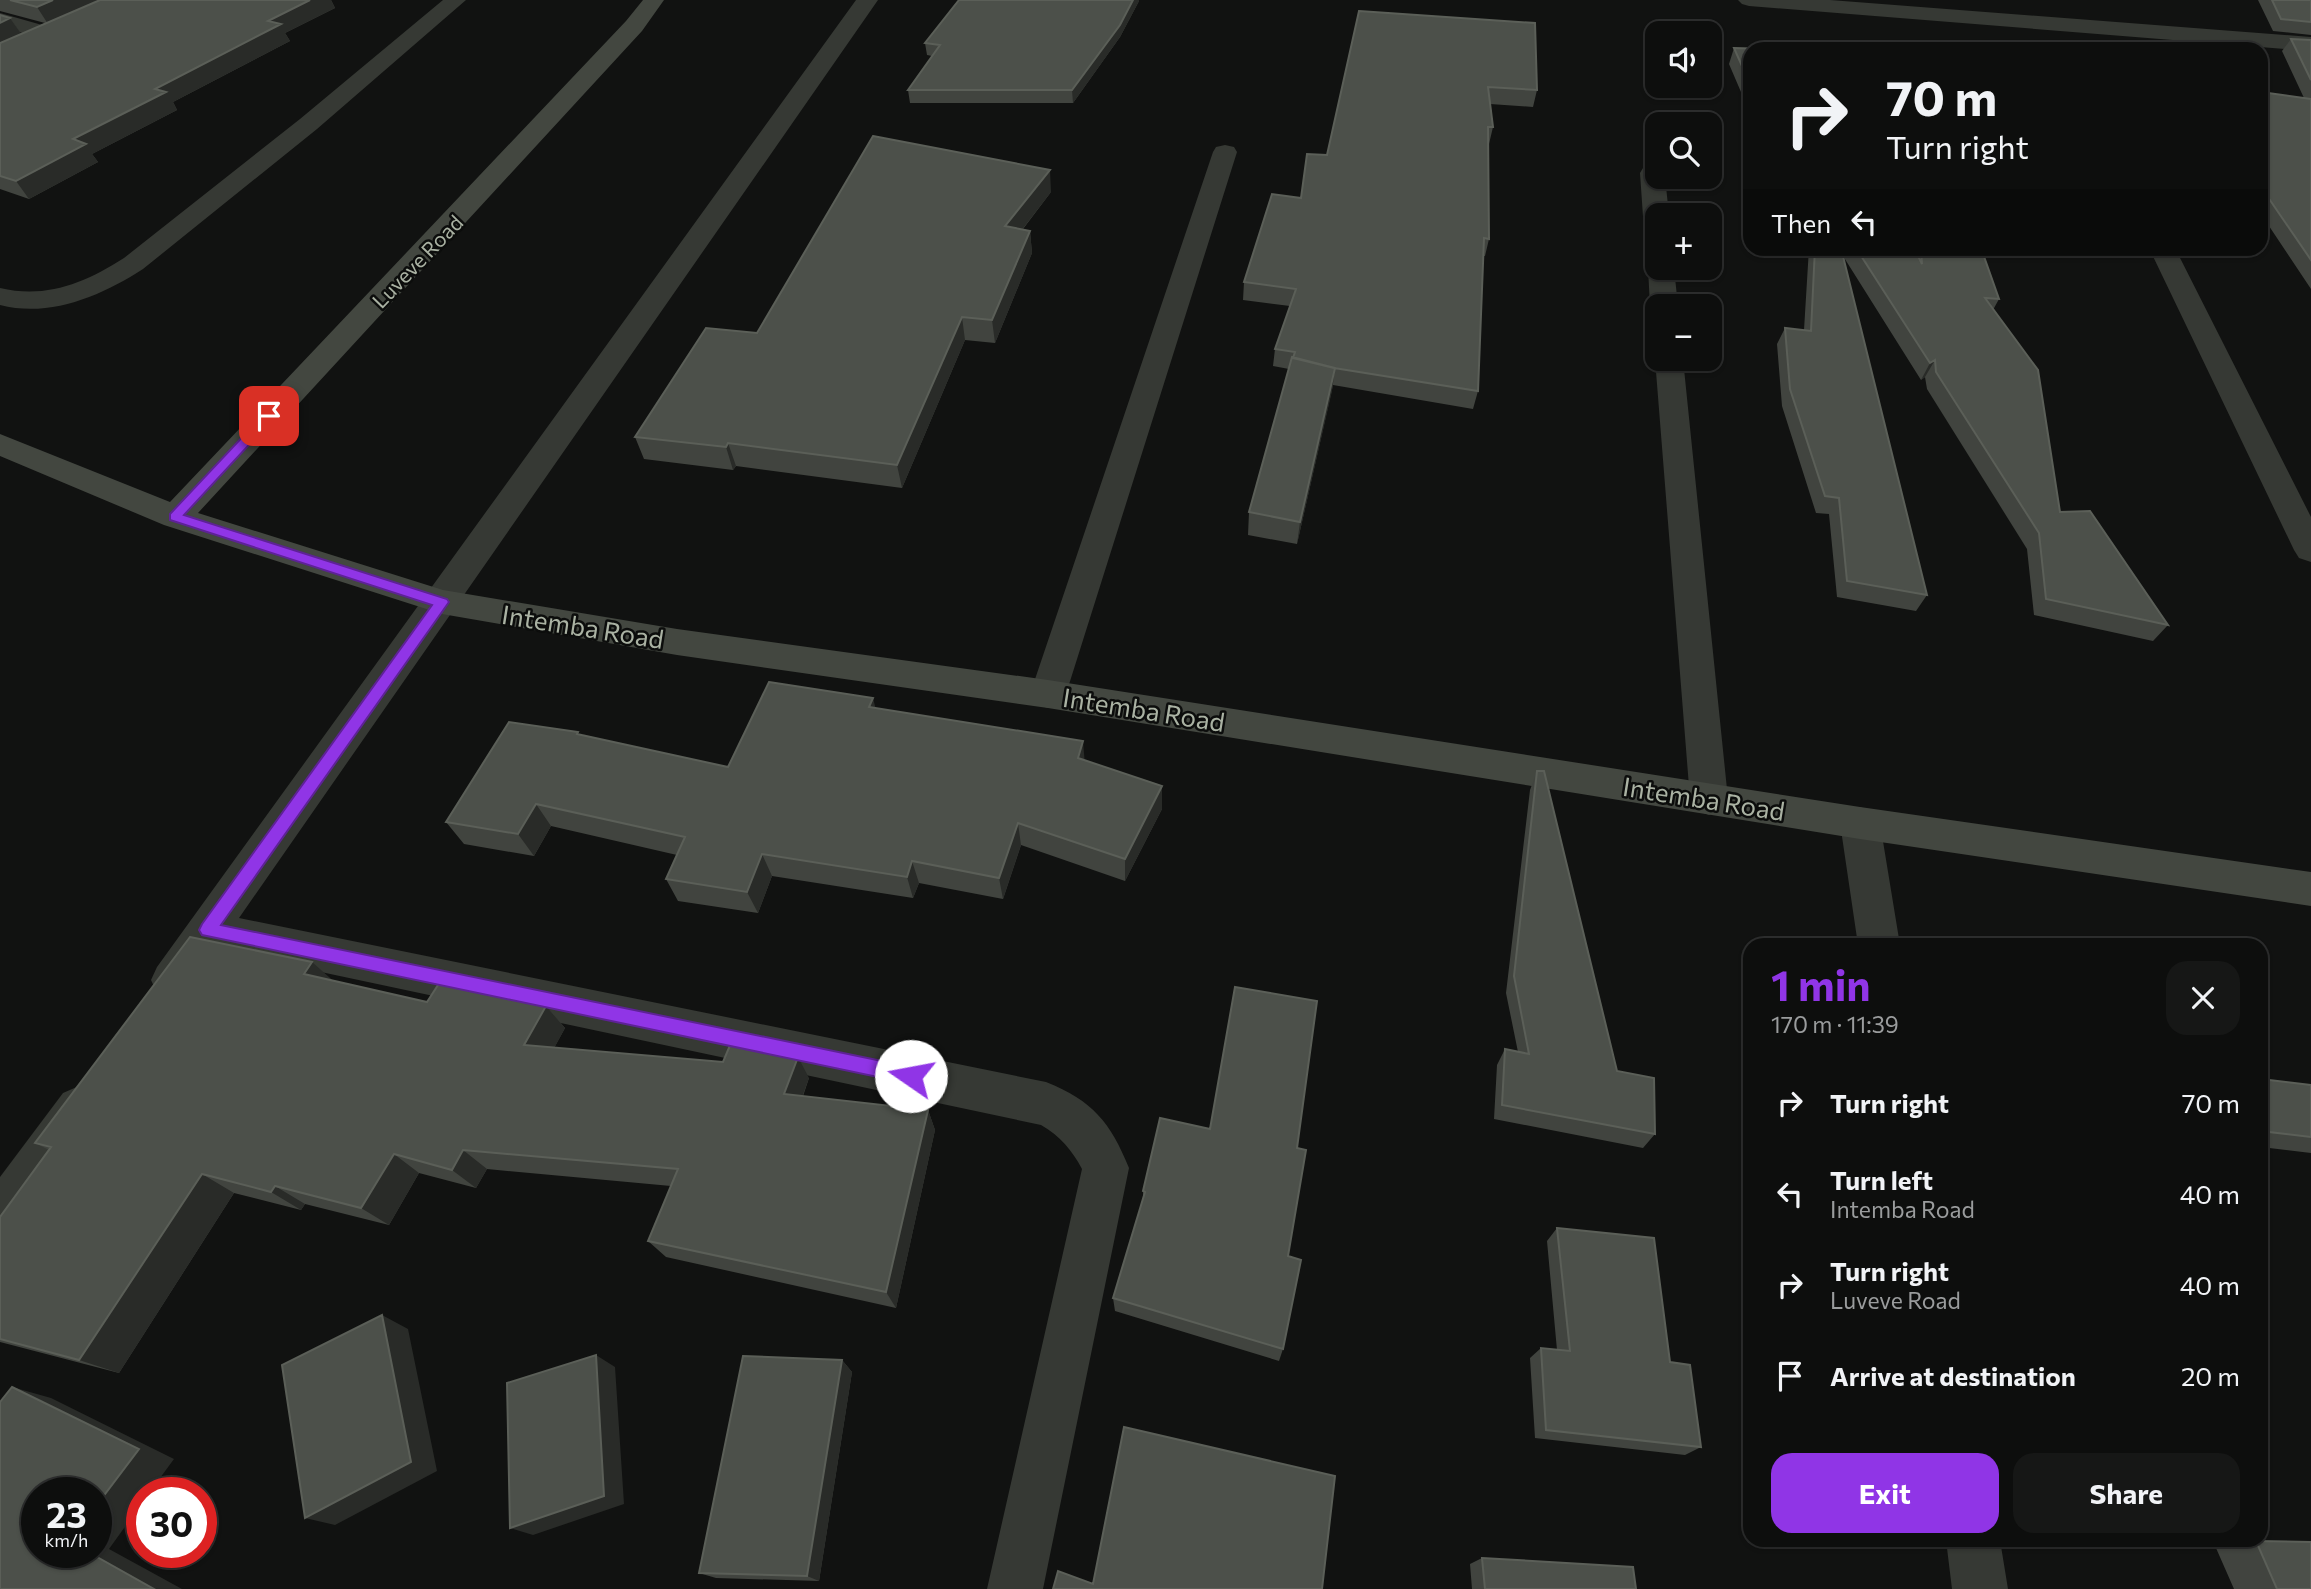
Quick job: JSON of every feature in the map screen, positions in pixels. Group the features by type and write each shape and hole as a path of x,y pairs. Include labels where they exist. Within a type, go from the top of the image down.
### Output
{"street":[{"path":"0,296 11,301 32,302 64,295 101,284 140,259 299,134 456,0"},
{"name":"Luveve Road","path":"175,517 490,183 634,26 654,0"},
{"path":"152,1007 867,0"},
{"path":"1749,0 2311,44"},
{"path":"0,19 48,34"},
{"path":"24,45 70,24"},
{"path":"1048,694 1225,152"},
{"path":"2166,256 2311,550"},
{"path":"1670,371 1709,799"},
{"name":"Intemba Road","path":"0,444 175,517 442,602 677,642 1048,694 1860,823 2311,889"},
{"path":"1860,823 1878,938"},
{"path":"208,930 1046,1104 1066,1112 1094,1141 1106,1168 1015,1589"},
{"path":"0,1217 104,1074"},
{"path":"1974,1547 1980,1589"}],"building":[{"path":"10,0 53,0 37,7"},
{"path":"100,0 310,0 268,21 281,24 155,89 166,92 73,139 86,144 16,181 0,176 0,43"},
{"path":"959,0 1133,0 1120,25 1072,90 908,90 940,45 925,43"},
{"path":"2272,0 2311,0 2311,22 2281,19"},
{"path":"1359,11 1535,23 1537,90 1488,87 1493,127 1488,127 1489,239 1484,238 1478,391 1334,368 1293,358 1295,352 1275,349 1296,289 1244,282 1272,194 1301,198 1307,154 1327,155"},
{"path":"0,15 10,18 0,23"},
{"path":"2291,39 2311,40 2311,80"},
{"path":"1734,48 1743,48 1743,68"},
{"path":"2268,93 2311,99 2311,260 2268,197"},
{"path":"873,136 1050,170 1005,226 1030,231 992,320 962,317 897,465 728,443 726,447 635,437 706,328 757,333"},
{"path":"1815,256 1843,256 1927,595 1847,581 1839,498 1825,496 1790,389 1785,328 1811,331"},
{"path":"1861,256 1918,256 1922,264 1922,256 1984,256 1999,299 1985,298 2038,370 2060,512 2090,511 2168,625 2046,599 2039,533 1936,372 1935,360 1930,363"},
{"path":"1292,357 1335,368 1300,522 1249,512"},
{"path":"769,682 873,698 869,707 1083,741 1078,758 1162,786 1125,859 1018,823 999,878 912,861 907,877 762,854 747,892 666,879 685,837 536,804 518,834 446,822 509,722 578,732 577,734 728,767"},
{"path":"1537,771 1544,771 1617,1071 1654,1078 1655,1134 1502,1105 1505,1049 1529,1054 1514,976"},
{"path":"190,937 312,962 304,974 427,1002 440,982 546,1006 524,1045 723,1062 731,1043 798,1057 784,1094 928,1110 886,1292 648,1241 678,1169 463,1150 452,1170 394,1154 361,1208 275,1186 271,1192 202,1174 79,1360 0,1339 0,1217 51,1147 35,1143"},
{"path":"1235,987 1317,1001 1297,1148 1306,1150 1288,1256 1301,1260 1283,1349 1113,1298 1145,1192 1143,1191 1160,1118 1210,1129"},
{"path":"2268,1080 2311,1085 2311,1137 2268,1132"},
{"path":"1557,1228 1654,1238 1670,1362 1690,1365 1701,1447 1546,1430 1541,1348 1570,1351"},
{"path":"382,1315 411,1462 305,1518 282,1365"},
{"path":"596,1355 604,1496 510,1528 507,1383"},
{"path":"743,1356 842,1360 807,1576 699,1573"},
{"path":"12,1387 139,1449 112,1485 112,1477 21,1477 21,1568 112,1568 112,1565 154,1589 0,1589 0,1402"},
{"path":"1124,1427 1335,1476 1322,1589 1053,1589 1058,1571 1093,1584"},
{"path":"2268,1541 2311,1542 2311,1589 2277,1589 2259,1547 2268,1547"},
{"path":"1482,1558 1633,1567 1636,1589 1485,1589"}],"route":[{"path":"269,416 175,517 442,602 208,930 911,1076"}]}
